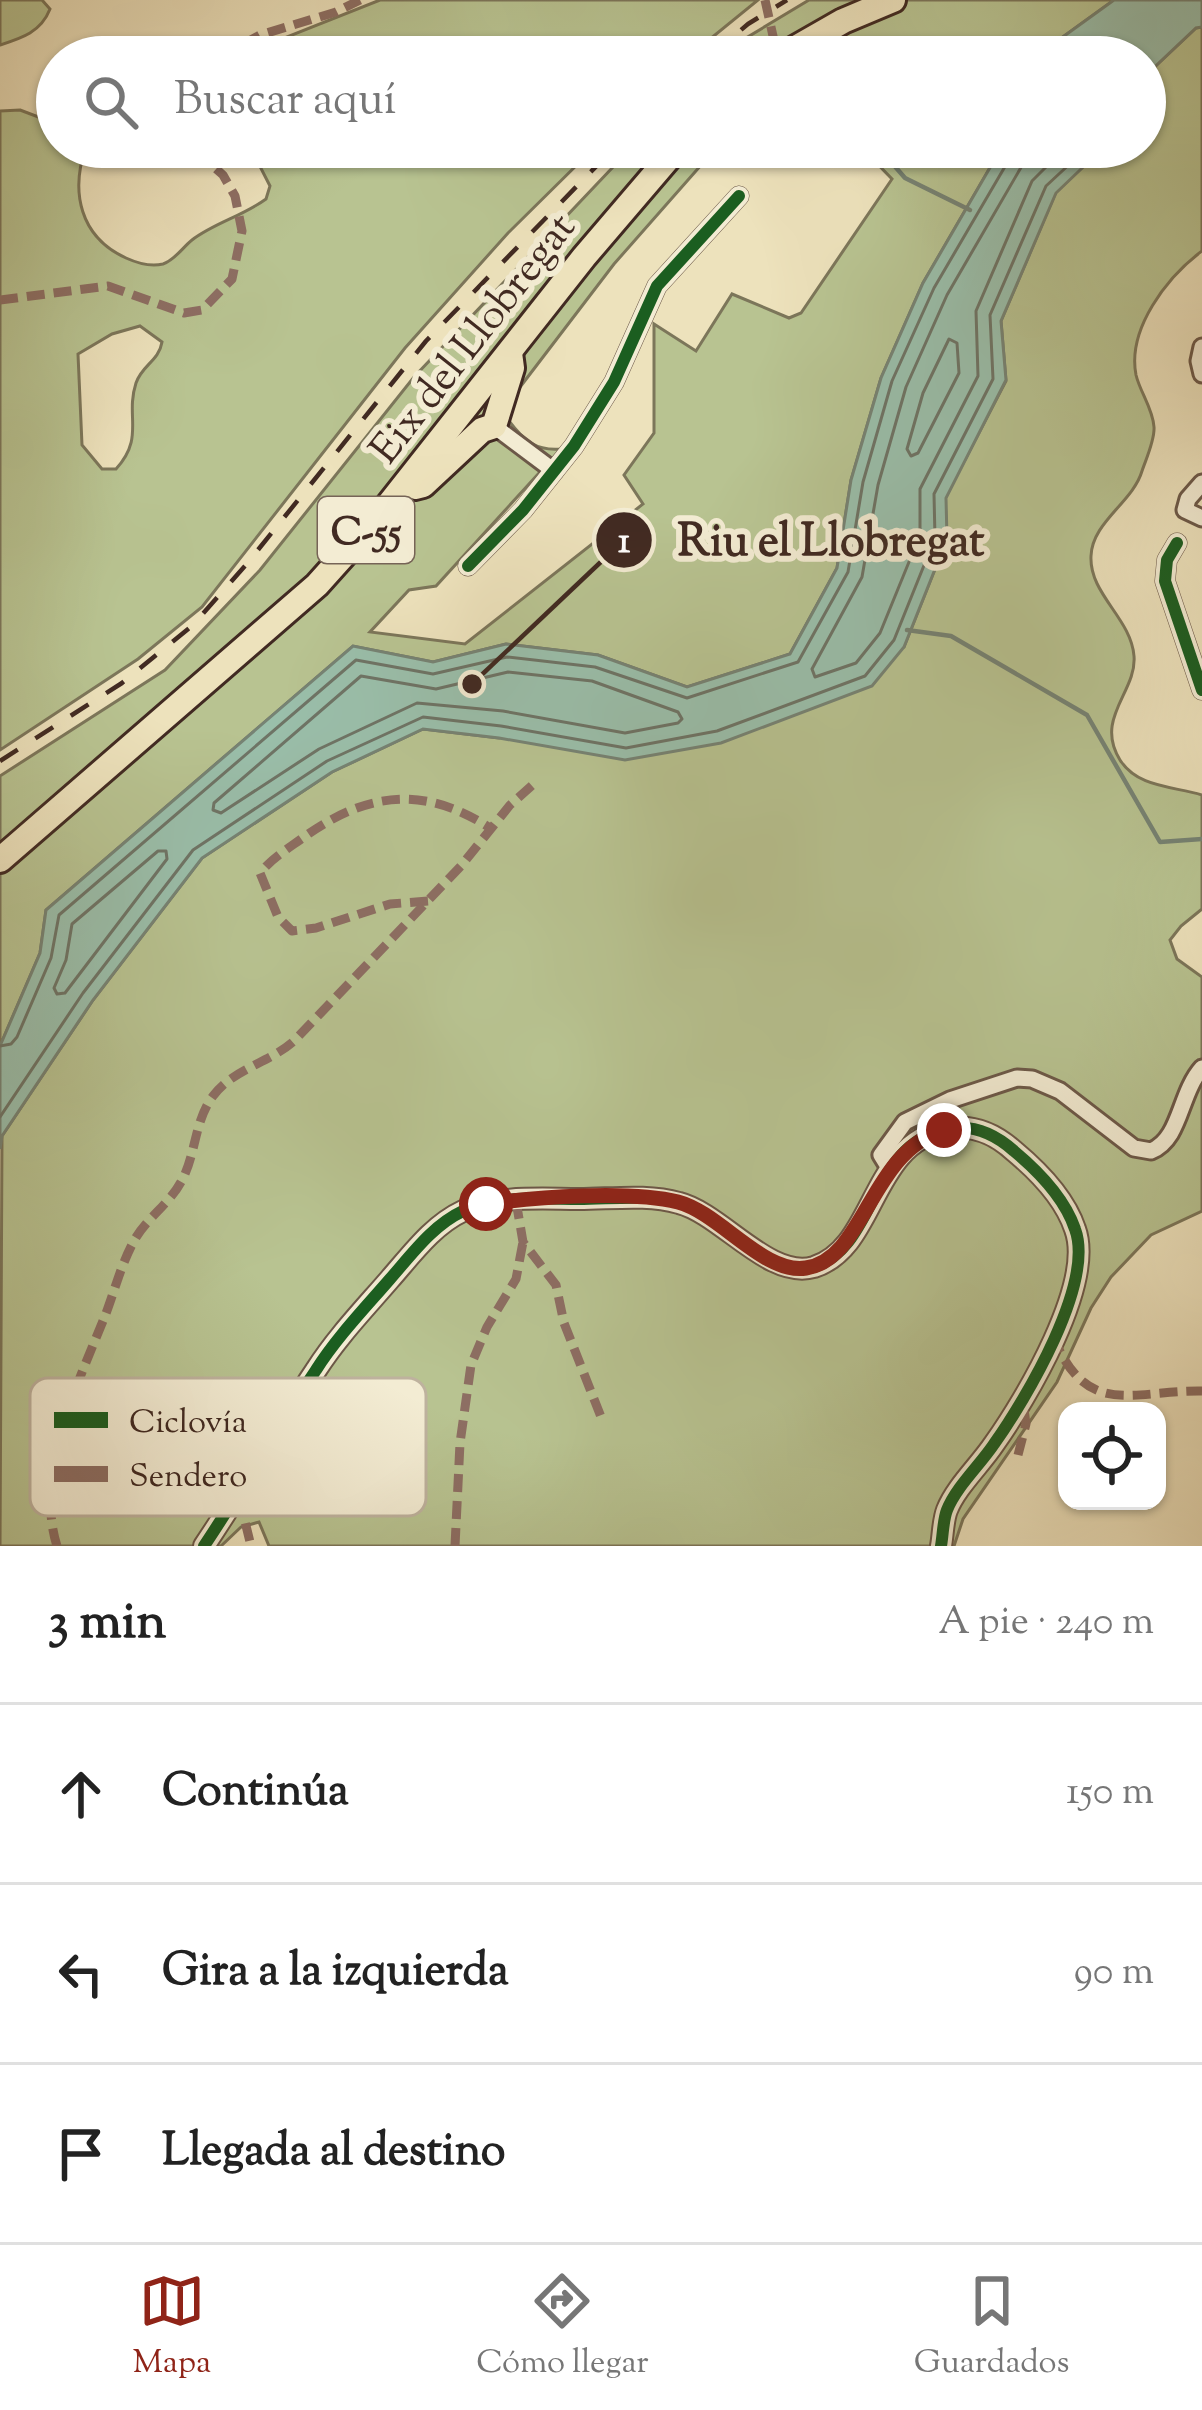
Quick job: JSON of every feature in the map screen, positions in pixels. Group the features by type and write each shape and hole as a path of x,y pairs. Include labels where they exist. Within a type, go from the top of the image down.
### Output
{"highway":[{"path":"792,36 849,0"},
{"path":"817,36 893,0"},
{"name":"Eix del Llobregat","path":"0,843 269,614 320,563 640,168"},
{"name":"Eix del Llobregat","path":"0,860 284,618 407,481 659,168"},
{"path":"407,481 416,487 423,485 482,430 494,426 512,368 510,353"}],"street":[{"path":"468,566 554,471 598,411 657,286 739,196"},
{"path":"1202,347 1202,374"},
{"path":"494,426 554,471"},
{"path":"1202,483 1185,510 1202,518"},
{"path":"1177,543 1164,574 1195,654 1202,690"},
{"path":"889,1168 881,1155 905,1122 950,1100 1017,1078 1046,1083 1134,1148 1151,1151 1171,1136 1188,1084 1202,1069"},
{"path":"313,1378 342,1334 418,1247 458,1214 486,1204 531,1200 663,1200 705,1213 776,1262 802,1269 838,1251 889,1168 905,1151 934,1133 964,1127 988,1133 1019,1155 1054,1193 1074,1224 1078,1242 1075,1285 1016,1411 947,1510 941,1546"},
{"path":"204,1546 224,1516"}],"shaded area":[{"path":"0,0 42,0 50,9 36,29 0,45"},
{"path":"380,0 758,0 714,36 289,36"},
{"path":"809,0 1114,0 1064,36 749,36"},
{"path":"1202,27 1202,251 1163,290 1144,322 1136,375 1151,414 1153,438 1137,482 1098,533 1091,556 1096,582 1126,630 1134,656 1114,718 1113,745 1136,776 1202,795 1202,909 1170,940 1177,959 1202,977 1202,1211 1151,1235 1111,1277 1091,1308 1057,1382 963,1519 954,1546 269,1546 259,1522 241,1527 221,1546 0,1546 2,1136 93,1000 202,858 332,772 423,729 499,738 904,647 947,539 945,498 1006,381 1001,321 1056,192 1082,168 1166,168 1166,56"},
{"path":"20,110 36,116 36,168 80,168 83,212 98,238 130,260 154,265 167,262 201,234 266,199 270,186 261,168 574,168 405,348 202,607 138,659 0,750 0,111","holes":["140,326 162,342 136,383 132,437 125,458 116,469 102,469 82,445 78,354 112,334"]},
{"path":"612,168 699,168 614,264 514,395 509,421 515,428 538,446 561,449 436,586 409,590 370,632 465,644 643,504 624,475 654,433 654,324 696,351 732,294 789,318 801,313 892,179 881,168 990,168 923,283 881,378 851,480 837,568 790,654 687,687 598,655 506,644 433,662 353,646 46,910 40,953 0,1046 0,776 165,670 260,570 414,377"}],"water":[{"path":"1114,0 1202,0 1202,27 1166,56 1166,36 1064,36"},
{"path":"990,168 1082,168 1056,193 1001,321 1006,380 946,498 947,539 904,647 872,686 721,743 625,760 423,729 332,772 202,858 93,1000 2,1136 0,1149 0,1046 40,953 46,910 353,646 433,662 506,644 598,655 687,687 790,654 837,568 851,480 881,378 923,283"}],"waterway":[{"path":"896,168 905,178 970,210"},
{"path":"907,630 951,636 1087,715 1160,842 1202,839"}],"railway":[{"path":"734,36 787,0"},
{"path":"0,761 122,683 193,625 426,341 595,168"}],"marked path":[{"path":"258,36 360,0"},
{"path":"765,0 773,36"},
{"path":"0,300 108,286 184,313 202,310 232,279 242,231 235,196 215,168"},
{"path":"80,1378 130,1248 181,1182 213,1096 231,1079 295,1040 537,781"},
{"path":"428,901 390,904 292,931 278,917 260,873 327,822 373,803 419,800 466,814 490,828"},
{"path":"516,1201 523,1242 556,1285 564,1323 603,1422"},
{"path":"455,1546 460,1443 471,1365 516,1279 523,1242"},
{"path":"1053,1336 1066,1362 1097,1390 1114,1395 1202,1391"},
{"path":"1018,1455 1026,1424 1023,1402"},
{"path":"51,1516 57,1546"},
{"path":"244,1516 251,1546"}],"cycle path":[{"path":"468,566 523,510 574,446 614,382 657,286 739,196"},
{"path":"1177,543 1167,560 1165,581 1202,690"},
{"path":"311,1378 415,1250 452,1217 476,1206 520,1199 667,1200 695,1209 780,1264 814,1267 835,1256 850,1239 887,1174 922,1138 948,1129 984,1132 1023,1159 1058,1196 1075,1229 1079,1252 1067,1309 1054,1340 1007,1424 951,1501 941,1546"},
{"path":"204,1546 223,1516"}],"place":[{"name":"Riu el Llobregat","path":"472,684"}],"route":[{"path":"486,1204 547,1199 677,1202 705,1213 776,1262 802,1269 831,1258 847,1241 897,1158 944,1130"}]}
